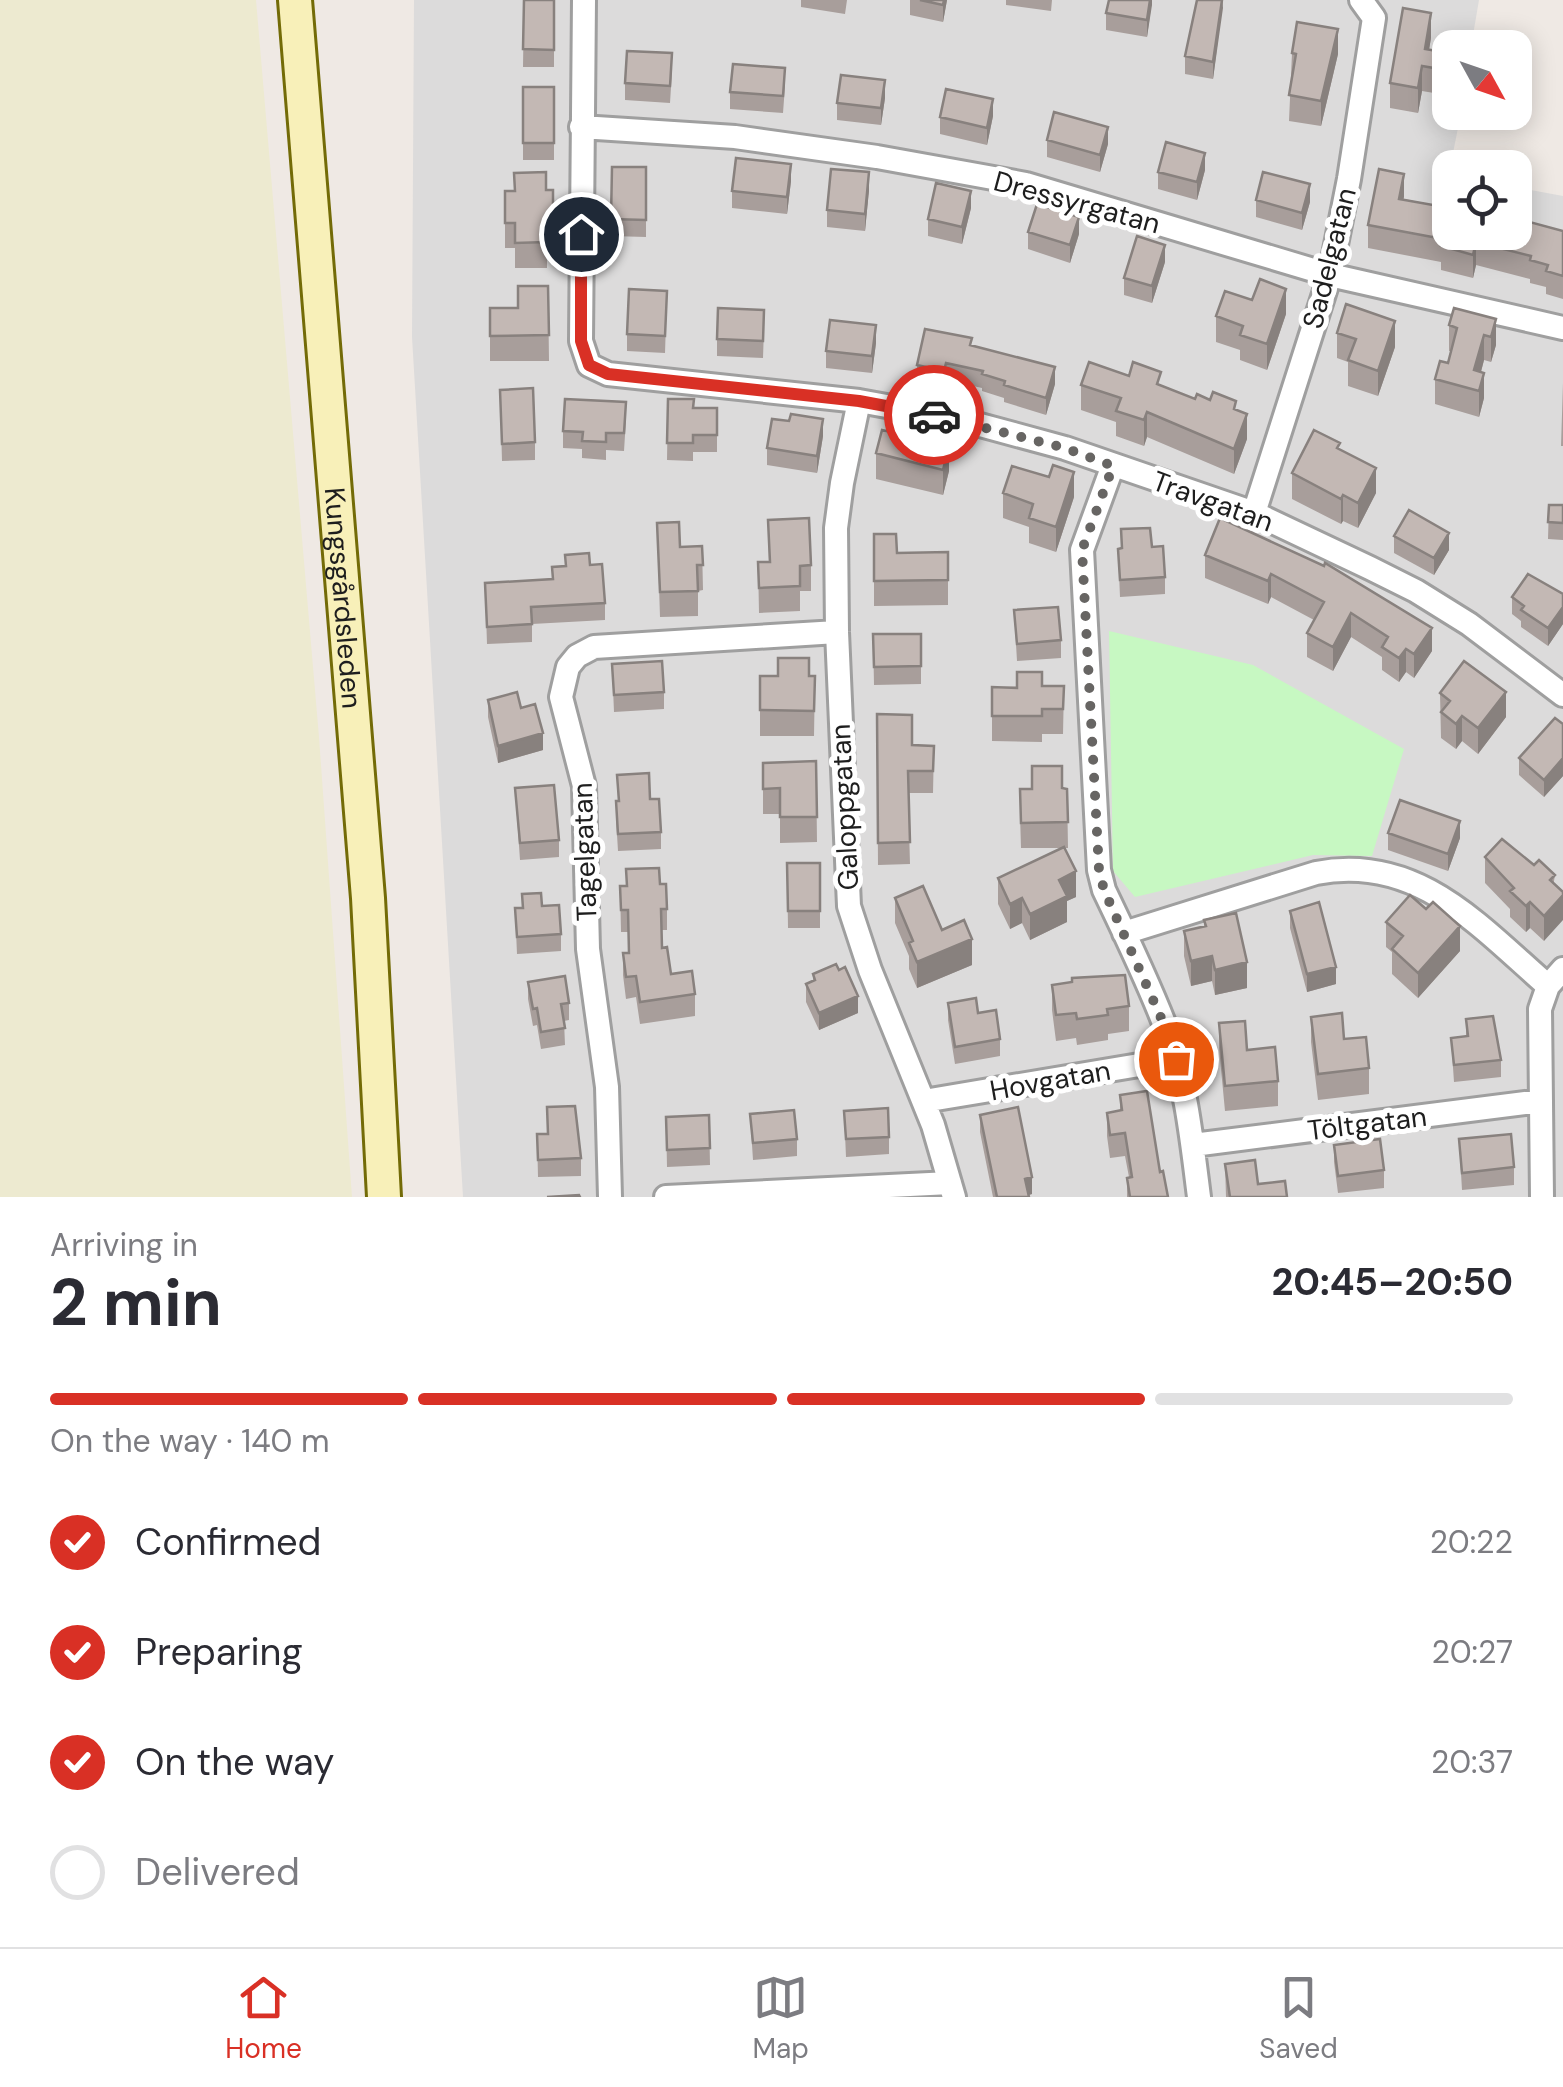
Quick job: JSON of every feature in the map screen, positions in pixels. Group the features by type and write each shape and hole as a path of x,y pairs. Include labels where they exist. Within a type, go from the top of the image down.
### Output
{"main road":[{"name":"Kungsgårdsleden","path":"295,0 368,898 384,1197"}],"street":[{"path":"580,127 584,0"},
{"name":"Sadelgatan","path":"1254,513 1330,275 1350,179 1374,18 1362,0"},
{"name":"Dressyrgatan","path":"580,127 735,137 877,156 1026,184 1330,275 1563,328"},
{"name":"Travgatan","path":"580,127 581,341 589,365 608,374 859,401 958,419 1065,448 1254,513 1416,590 1562,692"},
{"name":"Galoppgatan","path":"859,401 836,528 849,906 870,970 924,1102 952,1190"},
{"path":"1113,466 1082,550 1099,870 1176,1059 1199,1197"},
{"name":"Tagelgatan","path":"610,1197 604,1046 588,949 584,786 562,697 568,667 594,646 837,632"},
{"path":"1124,932 1342,868 1396,876 1448,900 1556,978 1540,1009 1542,1197"},
{"name":"Hovgatan","path":"924,1102 1176,1059"},
{"name":"Töltgatan","path":"1193,1146 1541,1101"},
{"path":"666,1197 952,1190"}],"shaded area":[{"path":"0,0 256,0 319,737 352,1197 0,1197"},
{"path":"414,0 1479,0 1474,30 1432,30 1432,130 1458,130 1454,150 1432,150 1432,250 1532,250 1532,190 1563,196 1563,1197 463,1197 412,337"}],"green space":[{"path":"1109,631 1253,665 1404,749 1372,856 1313,855 1135,897 1113,871"}],"building":[{"path":"524,0 554,0 554,50 523,49"},
{"path":"1109,0 1150,0 1147,20 1106,13"},
{"path":"1197,0 1222,0 1213,62 1185,56"},
{"path":"1403,8 1431,13 1425,49 1432,50 1432,68 1422,66 1418,88 1390,83"},
{"path":"1297,22 1338,29 1321,101 1289,95"},
{"path":"627,51 672,53 670,86 625,83"},
{"path":"733,64 785,68 783,96 730,92"},
{"path":"841,75 885,80 881,108 837,103"},
{"path":"523,87 554,87 554,143 523,143"},
{"path":"946,89 993,99 987,128 940,117"},
{"path":"1054,112 1108,127 1100,155 1047,140"},
{"path":"1166,142 1205,153 1197,182 1158,172"},
{"path":"736,158 791,164 787,197 732,191"},
{"path":"612,167 646,167 646,220 611,219"},
{"path":"831,169 869,172 865,214 827,210"},
{"path":"1379,169 1404,174 1399,199 1432,205 1432,237 1368,225"},
{"path":"546,172 546,190 553,190 553,222 547,222 547,242 515,243 515,223 505,223 505,191 515,191 514,173"},
{"path":"1263,172 1310,184 1302,213 1256,200"},
{"path":"936,183 971,191 962,227 928,219"},
{"path":"1037,204 1079,217 1070,245 1028,232"},
{"path":"1532,223 1563,231 1563,276 1546,271 1548,265 1530,260 1531,256 1507,250 1532,250"},
{"path":"1137,236 1165,245 1152,286 1124,278"},
{"path":"1260,279 1286,289 1267,344 1240,335 1243,326 1216,316 1225,291 1252,300"},
{"path":"518,286 548,286 549,335 490,336 490,308 518,308"},
{"path":"629,289 667,291 665,336 627,334"},
{"path":"1346,304 1395,321 1378,371 1348,360 1356,339 1337,333"},
{"path":"718,308 764,310 763,341 717,339"},
{"path":"1454,308 1496,319 1491,337 1484,335 1474,370 1484,373 1479,391 1435,379 1440,361 1448,363 1457,328 1449,325"},
{"path":"830,320 876,325 872,356 826,351"},
{"path":"925,329 972,338 970,345 1055,367 1046,398 1004,385 1005,381 982,374 983,371 946,363 944,371 917,365"},
{"path":"1089,362 1129,376 1133,362 1161,372 1157,384 1195,399 1197,394 1210,400 1213,392 1236,401 1234,409 1247,414 1234,449 1147,412 1144,420 1116,411 1121,398 1081,385"},
{"path":"533,388 535,442 502,444 500,390"},
{"path":"565,399 626,402 624,433 606,433 606,442 582,441 583,432 563,431"},
{"path":"668,399 694,399 693,408 717,408 717,435 693,435 693,443 667,443"},
{"path":"791,414 823,419 817,456 767,448 772,419 789,421"},
{"path":"908,421 944,429 940,444 949,446 943,470 876,453 882,430 904,435"},
{"path":"1314,430 1340,443 1337,448 1376,468 1358,503 1343,495 1341,499 1292,473"},
{"path":"1053,465 1074,472 1056,527 1029,518 1033,504 1003,493 1012,466 1049,477"},
{"path":"1549,505 1563,505 1563,523 1548,522"},
{"path":"1409,510 1449,533 1434,558 1394,536"},
{"path":"809,518 811,565 800,566 800,586 759,588 758,562 770,562 768,520"},
{"path":"1220,518 1324,566 1325,563 1432,628 1414,654 1406,649 1399,658 1382,647 1388,637 1351,613 1333,647 1307,633 1324,602 1271,574 1268,581 1205,555"},
{"path":"679,522 680,547 702,546 703,565 697,565 698,591 660,592 657,523"},
{"path":"1150,528 1152,547 1163,546 1165,577 1120,580 1121,529"},
{"path":"874,534 896,534 897,553 948,552 948,580 874,581"},
{"path":"589,553 590,565 602,564 605,603 531,607 532,624 487,627 485,583 553,579 552,567 566,566 565,555"},
{"path":"1528,574 1563,594 1563,607 1548,628 1521,610 1524,606 1512,597"},
{"path":"1058,607 1061,640 1017,644 1014,610"},
{"path":"873,634 921,634 921,666 874,667"},
{"path":"778,658 809,658 809,676 815,676 814,711 760,710 760,676 778,676"},
{"path":"662,661 664,692 614,695 612,664"},
{"path":"1464,661 1506,692 1478,728 1462,716 1456,724 1441,712 1450,701 1440,693"},
{"path":"1017,672 1042,672 1042,686 1064,686 1063,709 1042,709 1042,716 992,716 992,687 1017,688"},
{"path":"517,692 521,708 535,704 543,733 498,746 488,700"},
{"path":"877,714 912,715 912,745 934,746 933,771 908,771 910,842 878,843"},
{"path":"1555,718 1563,724 1563,758 1544,780 1519,758"},
{"path":"816,761 817,817 780,817 780,788 763,789 763,763"},
{"path":"1032,766 1062,766 1068,822 1021,823 1020,789 1032,789"},
{"path":"649,773 650,799 659,799 661,832 618,834 617,775"},
{"path":"554,785 559,840 520,843 515,788"},
{"path":"1400,800 1460,821 1448,854 1388,833"},
{"path":"1502,839 1534,865 1539,860 1555,875 1550,880 1563,895 1544,916 1510,891 1514,888 1485,857"},
{"path":"1064,847 1076,871 1059,880 1067,896 1030,914 1022,898 1010,904 998,878"},
{"path":"787,863 820,863 820,911 788,911"},
{"path":"659,868 660,884 666,884 667,909 661,909 662,948 667,947 671,974 692,971 695,994 640,1002 636,976 626,977 623,953 629,953 628,910 621,910 620,886 627,886 626,869"},
{"path":"923,886 942,930 964,920 972,939 917,962 909,943 913,941 895,898"},
{"path":"541,893 542,906 559,905 561,934 517,937 515,908 523,908 522,894"},
{"path":"1410,895 1426,909 1433,902 1460,926 1418,973 1392,949 1403,936 1386,922"},
{"path":"1319,902 1336,967 1307,974 1290,911"},
{"path":"1236,913 1247,962 1215,970 1212,956 1191,961 1184,931 1206,926 1204,920"},
{"path":"836,964 839,970 845,967 858,996 819,1013 806,984 815,980 813,974"},
{"path":"1125,975 1129,1006 1107,1009 1108,1015 1077,1019 1076,1013 1056,1015 1052,985 1072,982 1072,978"},
{"path":"565,976 569,1003 561,1004 565,1028 541,1032 528,982"},
{"path":"976,998 978,1013 996,1010 1000,1039 955,1047 948,1003"},
{"path":"1342,1013 1344,1039 1366,1037 1369,1068 1318,1074 1311,1017"},
{"path":"1493,1016 1501,1060 1454,1065 1451,1038 1468,1036 1466,1019"},
{"path":"1245,1021 1247,1050 1275,1047 1278,1081 1225,1086 1219,1023"},
{"path":"1147,1091 1168,1197 1130,1197 1127,1178 1132,1177 1125,1133 1110,1135 1107,1113 1122,1110 1120,1095"},
{"path":"575,1106 581,1158 538,1160 537,1134 548,1134 547,1107"},
{"path":"1018,1107 1032,1177 1025,1179 1029,1197 997,1197 980,1115"},
{"path":"888,1108 889,1137 846,1139 844,1111"},
{"path":"794,1110 797,1139 753,1143 750,1114"},
{"path":"709,1115 710,1148 667,1150 666,1117"},
{"path":"1511,1134 1514,1167 1462,1173 1459,1139"},
{"path":"1380,1139 1384,1170 1338,1176 1334,1145"},
{"path":"1255,1160 1258,1184 1285,1181 1287,1197 1230,1197 1225,1164"}],"way so far":[{"path":"934,415 1065,448 1113,466 1082,550 1099,870 1176,1059"}],"route":[{"path":"581,234 581,341 589,365 608,374 859,401 934,415"}]}
